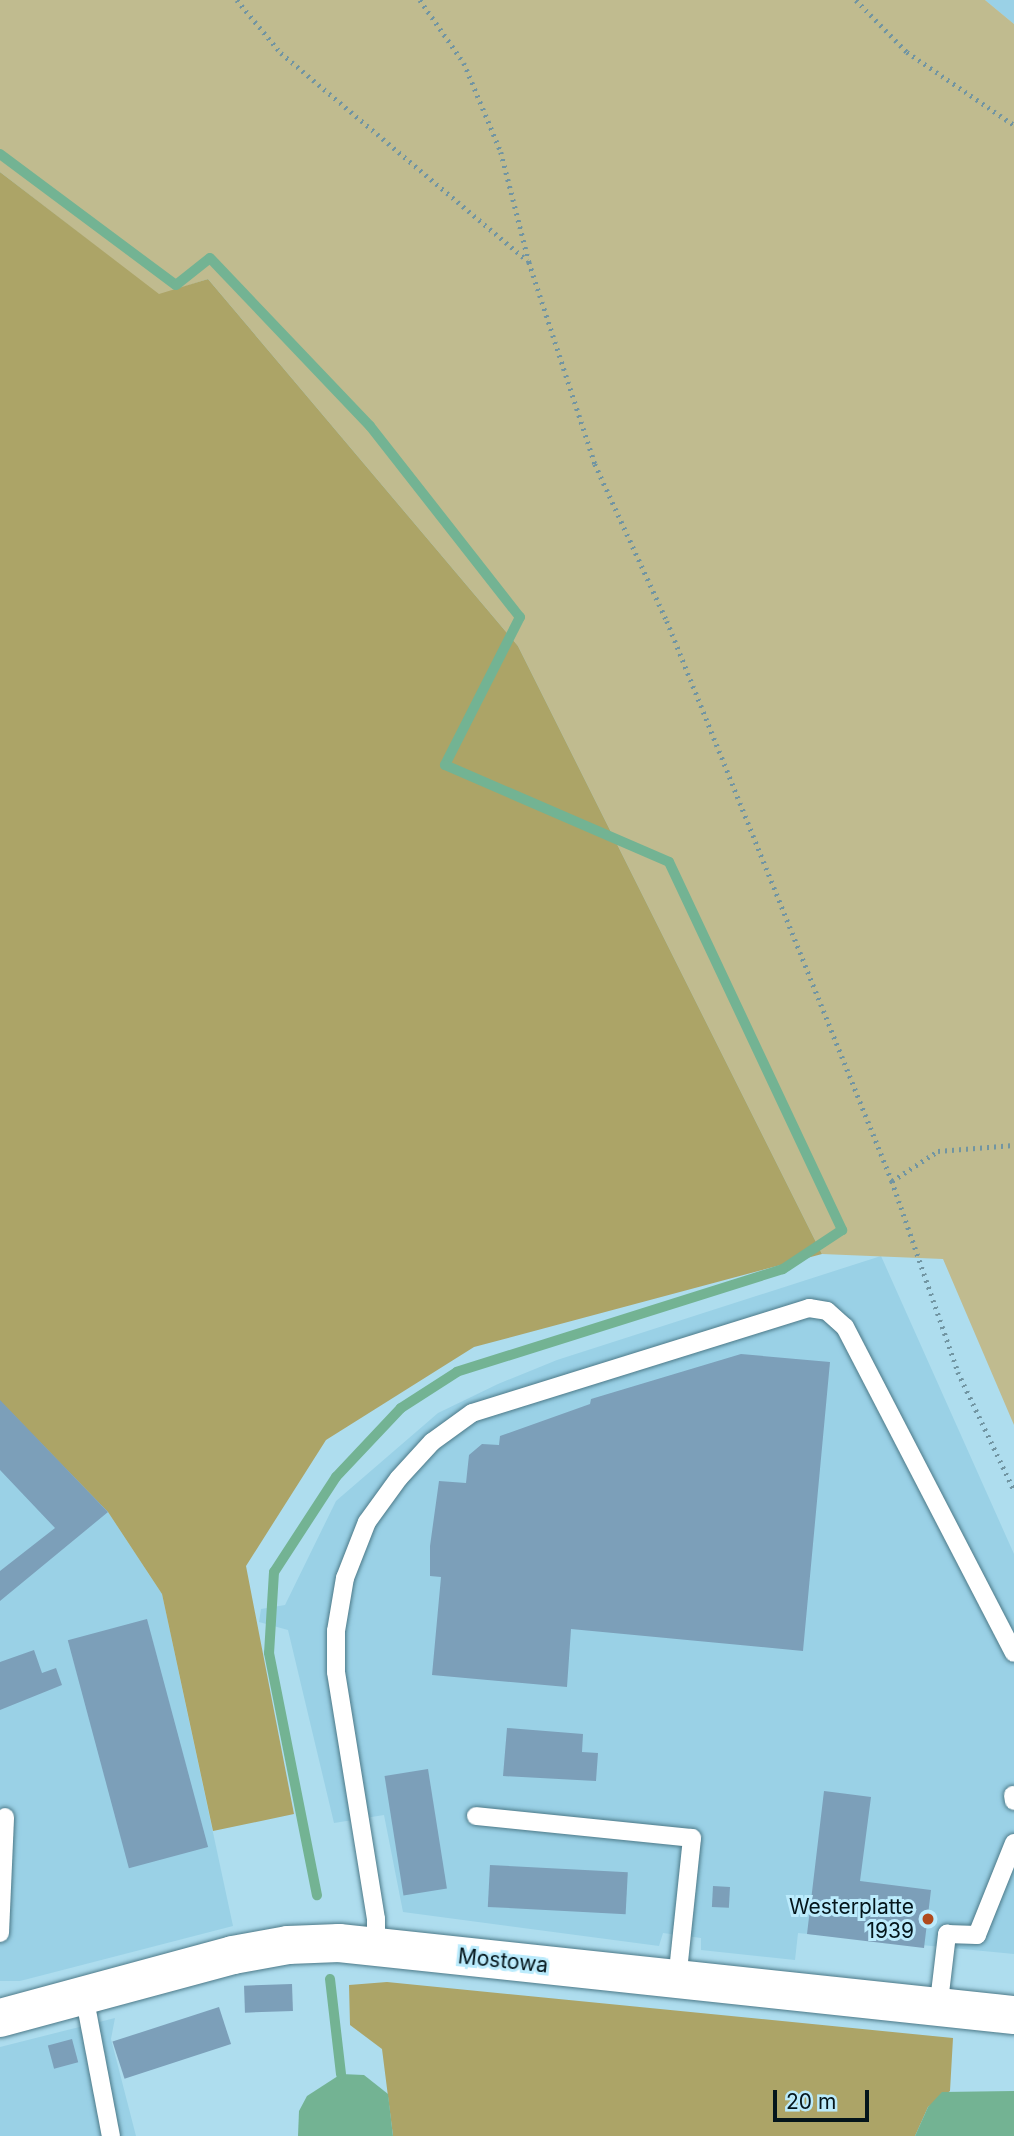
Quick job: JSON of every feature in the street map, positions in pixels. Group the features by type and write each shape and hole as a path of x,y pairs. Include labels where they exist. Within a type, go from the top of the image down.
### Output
{"street":[{"name":"Mostowa","path":"0,2018 233,1955 288,1945 376,1947 938,2010 1014,2015"}],"lane":[{"path":"376,1947 376,1919 336,1672 335,1631 345,1578 367,1522 399,1478 432,1442 472,1413 809,1308 827,1311 845,1327 1014,1653"},
{"path":"1013,1795 1014,1801"},
{"path":"476,1816 692,1838 677,1980"},
{"path":"0,1933 5,1817"},
{"path":"938,2010 947,1934 977,1934 1014,1843"},
{"path":"84,1995 111,2136"}],"path":[{"path":"237,0 281,53 529,262"},
{"path":"420,0 464,63 501,152 529,262 595,464 667,621 892,1181 958,1372 1014,1490"},
{"path":"856,0 907,52 1014,125"},
{"path":"892,1181 938,1151 1014,1145"}],"shaded area":[{"path":"0,0 985,0 1014,24 1014,1425 943,1259 822,1254 518,646 208,279 159,295 0,172"},
{"path":"985,0 1014,0 1014,24"},
{"path":"0,172 159,294 208,279 518,646 822,1254 474,1347 326,1440 246,1566 294,1814 213,1831 162,1594 108,1512 0,1401"},
{"path":"881,1256 1014,1554 1014,1954 798,1933 795,1960 701,1950 701,1938 663,1933 659,1946 403,1912 384,1815 334,1823 288,1630 259,1622 261,1609 285,1605 336,1501 438,1413 498,1384 557,1360"},
{"path":"0,1401 108,1512 162,1594 233,1926 20,1981 0,1981"},
{"path":"387,1982 953,2038 950,2091 928,2107 915,2136 393,2136 382,2049 350,2025 349,1985"},
{"path":"115,2018 111,2039 136,2136 0,2136 0,2047"},
{"path":"341,2074 364,2075 388,2094 393,2136 298,2136 299,2111 307,2096"},
{"path":"1014,2091 1014,2136 915,2136 928,2107 942,2092"}],"building":[{"path":"741,1354 830,1362 803,1651 571,1629 567,1687 432,1675 441,1577 430,1576 430,1546 439,1481 466,1483 469,1455 482,1444 499,1445 500,1436 590,1404 591,1399"},
{"path":"0,1400 108,1512 0,1601 0,1571 55,1528 0,1470"},
{"path":"147,1619 208,1847 129,1868 68,1640"},
{"path":"34,1650 42,1673 56,1668 62,1685 0,1710 0,1662"},
{"path":"507,1728 583,1734 582,1752 598,1753 596,1781 503,1776"},
{"path":"428,1769 447,1889 403,1895 385,1776"},
{"path":"824,1791 871,1797 860,1881 931,1890 924,1948 807,1934"},
{"path":"490,1865 628,1872 626,1914 488,1907"},
{"path":"713,1886 730,1887 729,1908 712,1907"},
{"path":"292,1984 293,2011 245,2013 244,1986"},
{"path":"219,2007 231,2044 125,2079 112,2042"},
{"path":"72,2039 78,2062 54,2069 48,2045"}],"waterway":[{"path":"0,154 176,285 210,258 370,426 520,617 445,765 669,862 842,1230 783,1269 457,1372 401,1408 336,1477 274,1572 269,1653 317,1895"},
{"path":"330,1979 341,2074"}],"place":[{"name":"Westerplatte 1939","path":"928,1919"}]}
